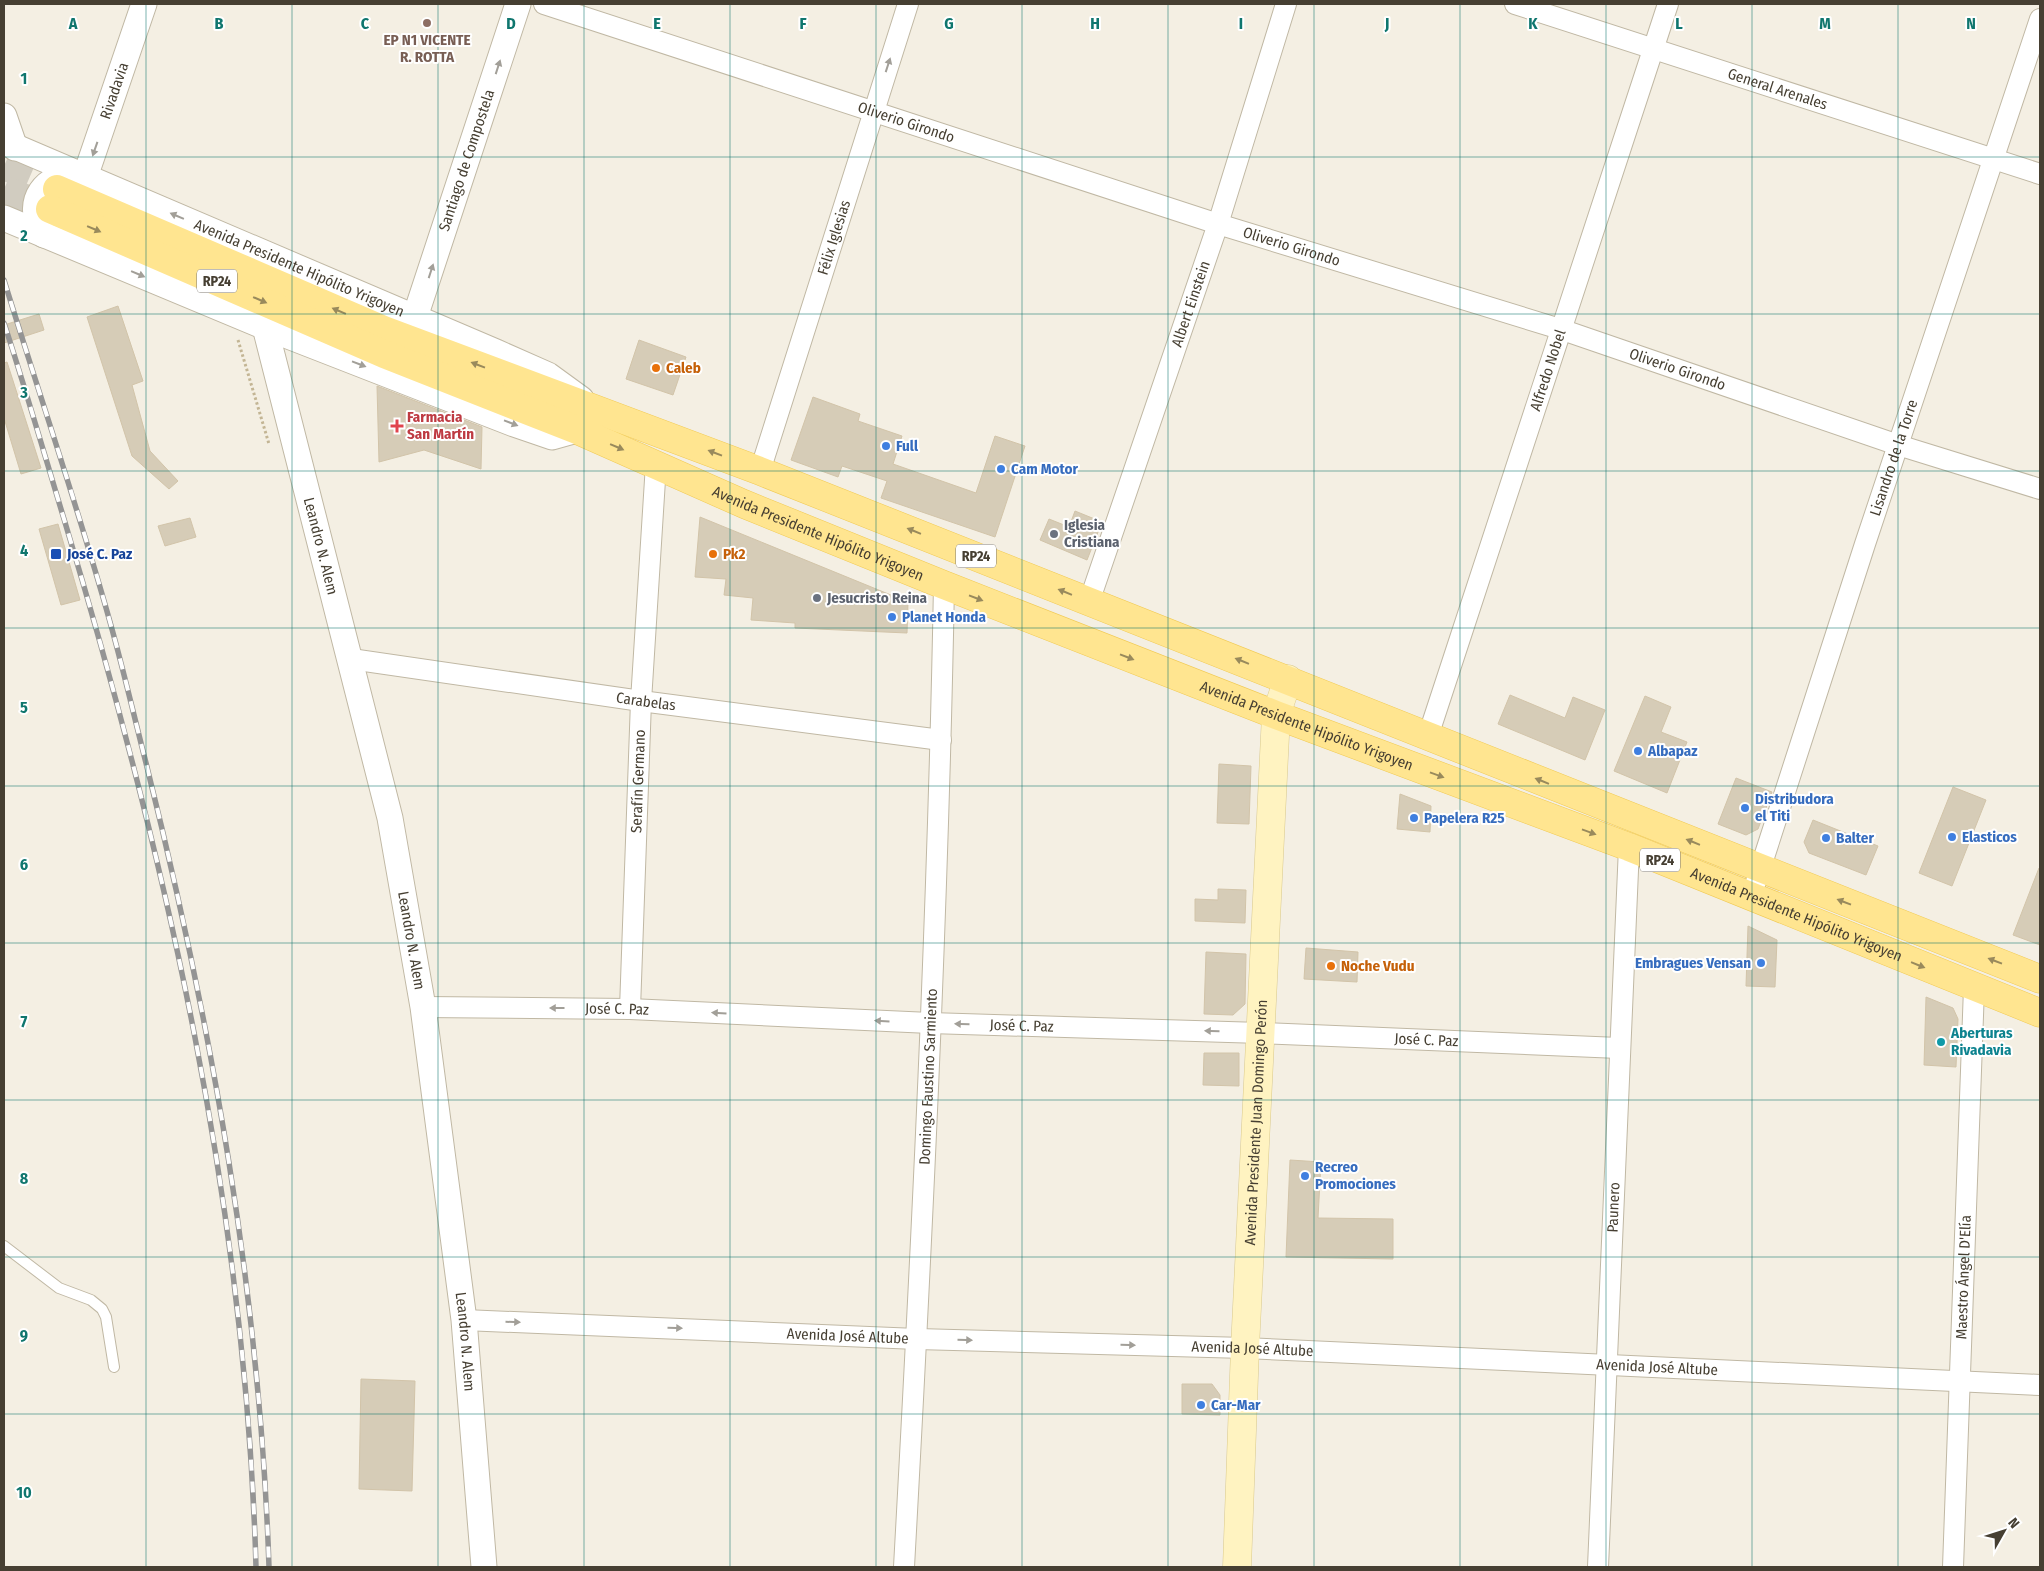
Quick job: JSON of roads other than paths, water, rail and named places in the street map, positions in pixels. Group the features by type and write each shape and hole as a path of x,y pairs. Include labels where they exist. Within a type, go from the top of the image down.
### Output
{"main road":[{"name":"Avenida Presidente Hipólito Yrigoyen","path":"62,197 384,330 760,470 2040,979"},
{"name":"Avenida Presidente Hipólito Yrigoyen","path":"62,197 384,354 577,430 744,504 944,585 1276,715 1629,847 1974,988 2040,1013"},
{"name":"Avenida Presidente Juan Domingo Perón","path":"1237,1567 1244,1348 1276,715 1288,679"}],"street":[{"name":"Rivadavia","path":"62,197 144,4"},
{"name":"Santiago de Compostela","path":"415,318 518,4"},
{"name":"Oliverio Girondo","path":"544,4 1218,224 1560,329 1898,445 2040,490"},
{"name":"Félix Iglesias","path":"760,470 908,4"},
{"name":"Albert Einstein","path":"1089,602 1218,224 1286,4"},
{"name":"General Arenales","path":"1516,4 2040,174"},
{"name":"Alfredo Nobel","path":"1428,736 1668,4"},
{"name":"Lisandro de la Torre","path":"1750,897 1761,869 1862,553 1995,159 2040,19"},
{"path":"4,116 9,145"},
{"name":"Avenida Presidente Hipólito Yrigoyen","path":"9,145 62,197 265,327 552,437 577,430"},
{"name":"Avenida Presidente Hipólito Yrigoyen","path":"4,218 62,197 415,318 548,375 590,406"},
{"name":"Leandro N. Alem","path":"265,327 390,818 423,1008 464,1320 484,1567"},
{"name":"Serafín Germano","path":"630,1009 641,701 656,464"},
{"name":"Domingo Faustino Sarmiento","path":"904,1567 917,1339 930,1023 941,740 944,585"},
{"name":"Carabelas","path":"351,659 641,701 941,740"},
{"name":"Paunero","path":"1598,1567 1629,847"},
{"name":"Maestro Ángel D'Elía","path":"1952,1567 1974,988"},
{"name":"José C. Paz","path":"423,1008 630,1009 930,1023 1260,1033 1619,1048"},
{"name":"Avenida José Altube","path":"464,1320 917,1339 1244,1348 2040,1385"}],"lane":[{"path":"4,1246 60,1288 91,1300 102,1309 106,1317 114,1367"}],"tunnel":[{"path":"4,166 57,189"},
{"path":"4,189 50,209"}],"railway":[{"path":"4,280 85,536 115,639 170,862 192,962 212,1062 244,1263 264,1465 269,1567"},
{"path":"4,323 64,519 136,776 167,906 195,1037 218,1168 236,1301 249,1433 256,1567"}],"place":[{"name":"EP N1 VICENTE R. ROTTA","path":"427,23"},
{"name":"Caleb","path":"656,368"},
{"name":"Farmacia San Martín","path":"397,426"},
{"name":"Full","path":"886,446"},
{"name":"Cam Motor","path":"1001,469"},
{"name":"Iglesia Cristiana","path":"1054,534"},
{"name":"José C. Paz","path":"56,554"},
{"name":"Pk2","path":"713,554"},
{"name":"Jesucristo Reina","path":"817,598"},
{"name":"Planet Honda","path":"892,617"},
{"name":"Albapaz","path":"1638,751"},
{"name":"Distribudora el Titi","path":"1745,808"},
{"name":"Papelera R25","path":"1414,818"},
{"name":"Elasticos","path":"1952,837"},
{"name":"Balter","path":"1826,838"},
{"name":"Embragues Vensan","path":"1761,963"},
{"name":"Noche Vudu","path":"1331,966"},
{"name":"Aberturas Rivadavia","path":"1941,1042"},
{"name":"Recreo Promociones","path":"1305,1176"},
{"name":"Car-Mar","path":"1201,1405"}]}
